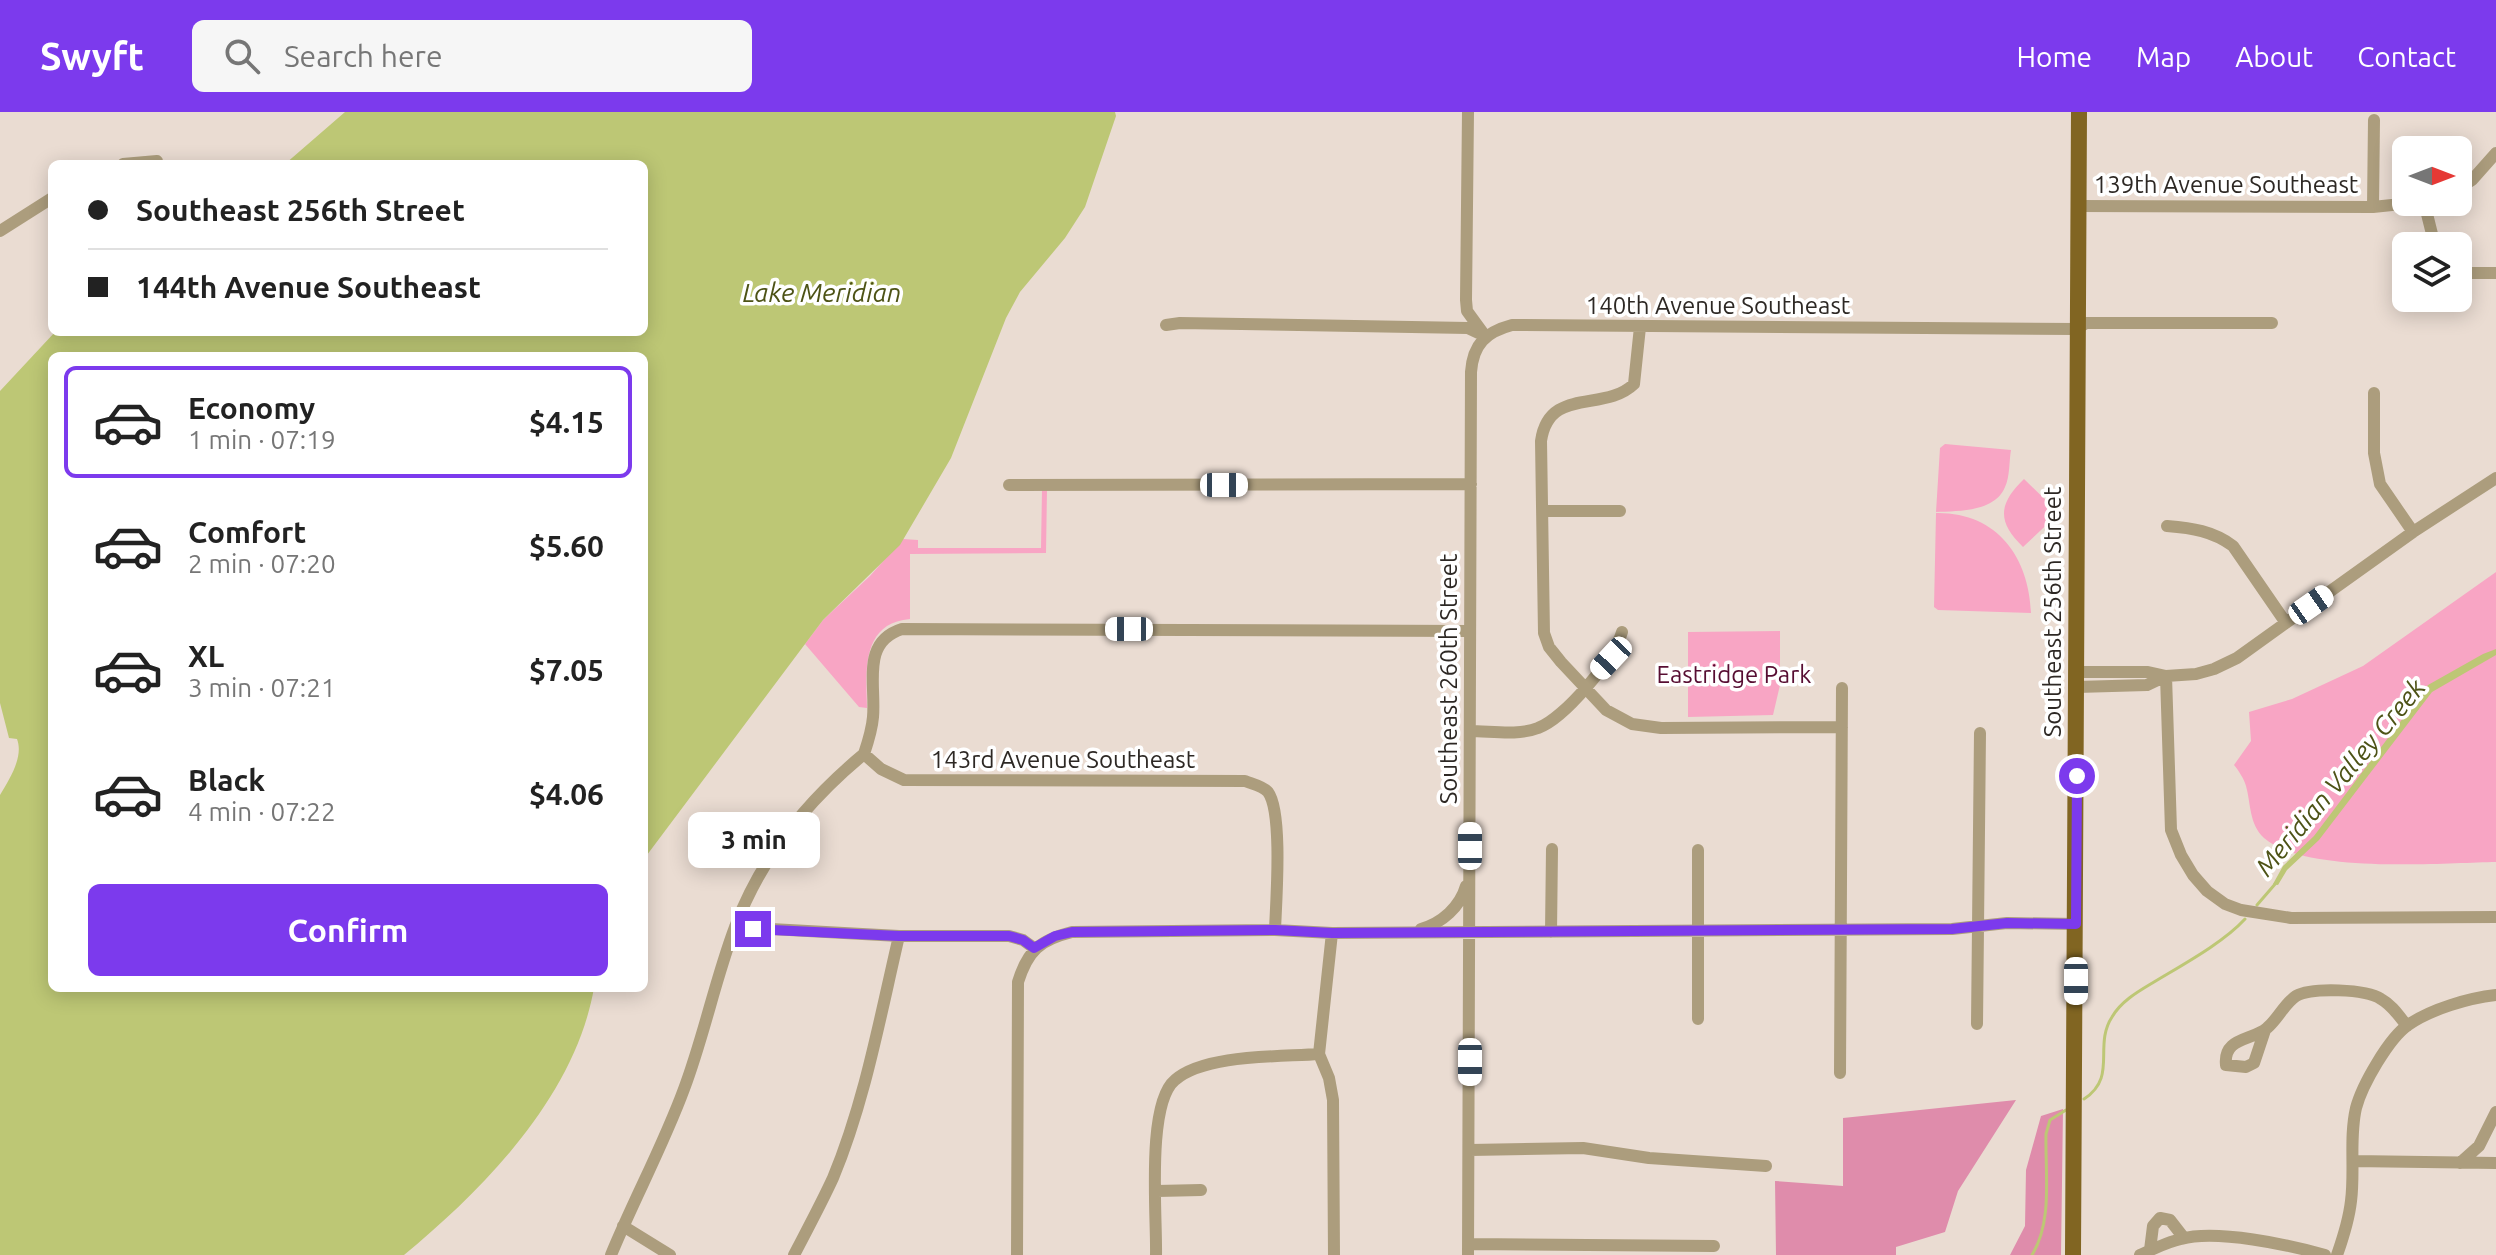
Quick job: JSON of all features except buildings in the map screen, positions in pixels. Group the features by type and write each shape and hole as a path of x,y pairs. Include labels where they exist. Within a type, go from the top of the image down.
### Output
{"main road":[{"name":"Southeast 256th Street","path":"2073,1255 2079,112"}],"street":[{"path":"1468,112 1466,300 1467,311 1485,336"},
{"path":"2373,207 2374,120"},
{"path":"2472,180 2496,153"},
{"path":"0,231 48,201"},
{"name":"139th Avenue Southeast","path":"2079,206 2392,205"},
{"path":"2472,273 2496,273"},
{"name":"140th Avenue Southeast","path":"1166,325 1468,328 1485,336 1512,325 2076,329 2086,323 2272,323"},
{"path":"1640,327 1634,384 1616,396 1564,407 1551,414 1544,426 1541,441 1544,633 1549,647 1614,716 1644,726 1678,729 1842,727"},
{"name":"Southeast 260th Street","path":"1468,1249 1472,358 1485,336"},
{"path":"2374,393 2374,453 2380,484 2413,532"},
{"path":"2077,680 2147,685 2166,676 2214,669 2237,658 2413,532 2496,478"},
{"path":"1009,485 1471,484"},
{"path":"1542,511 1620,511"},
{"path":"2167,526 2206,531 2233,546 2286,623"},
{"path":"611,1255 667,1136 698,1052 735,927 763,867 802,812 831,781 864,754 871,735 873,715 873,657 882,640 896,631 912,627 1470,631"},
{"path":"1470,731 1536,729 1558,716 1611,658 1622,632"},
{"path":"2166,676 2171,830 2181,855 2207,891 2225,904 2241,910 2291,918 2496,917"},
{"path":"1840,1073 1842,688"},
{"path":"1977,1024 1980,733"},
{"name":"143rd Avenue Southeast","path":"864,754 881,769 904,780 1245,781 1268,792 1276,822 1275,930"},
{"path":"1551,932 1552,849"},
{"path":"1698,850 1698,1019"},
{"path":"1408,933 1429,927 1447,915 1460,901 1470,871"},
{"path":"1017,1255 1018,982 1023,964 1034,948 1055,936 1072,932 1698,931 2076,924"},
{"path":"735,927 899,936 1009,936 1023,940 1034,948"},
{"path":"1332,933 1319,1054 1329,1078 1333,1100 1334,1255"},
{"path":"794,1255 832,1179 851,1127 899,936"},
{"path":"2265,1030 2293,998 2305,992 2321,990 2379,997 2407,1026"},
{"path":"2337,1255 2351,1201 2355,1111 2373,1068 2407,1026 2463,1001 2496,995"},
{"path":"1156,1255 1156,1121 1167,1089 1176,1079 1215,1063 1319,1054"},
{"path":"2460,1163 2479,1146 2496,1112"},
{"path":"1470,1150 1583,1148 1649,1158 1766,1166"},
{"path":"2353,1161 2496,1163"},
{"path":"1157,1191 1201,1190"},
{"path":"2145,1253 2153,1226 2160,1218 2170,1220 2184,1238"},
{"path":"623,1226 670,1255"},
{"path":"2145,1253 2184,1238 2208,1237 2270,1242 2325,1255"},
{"path":"1468,1249 1714,1246"}],"green space":[{"path":"1945,444 2011,450 2008,479 2000,495 1985,506 1936,512 1940,448"},
{"path":"2024,479 2057,511 2057,515 2023,547 2009,529 2004,513 2009,497"},
{"path":"1042,490 1047,490 1046,553 910,554 910,619 894,622 875,639 867,665 867,708 859,707 805,644 823,620 870,576 903,539 918,540 918,548 1041,548"},
{"path":"1936,513 1976,520 2006,542 2024,574 2031,613 1938,610 1934,607"},
{"path":"2496,572 2496,862 2341,862 2283,849 2264,838 2251,814 2245,783 2234,765 2251,741 2249,712 2292,699 2363,666"},
{"name":"Eastridge Park","path":"1780,631 1780,685 1773,715 1688,717 1688,632"}],"shaded area":[{"path":"2016,1100 1958,1191 1945,1232 1896,1247 1896,1255 1776,1255 1775,1181 1843,1186 1843,1118"},
{"path":"2063,1109 2061,1255 2010,1255 2025,1226 2026,1170 2041,1116"}],"water":[{"name":"Lake Meridian","path":"345,112 1115,112 1116,116 1085,207 1065,238 1020,292 1006,318 951,458 900,545 823,620 648,854 648,352 48,352 48,992 593,992 584,1028 568,1066 522,1137 465,1200 404,1255 0,1255 0,795 14,768 19,746 17,739 9,738 0,703 0,391 51,336 648,336 648,160 290,160"},
{"path":"2496,649 2496,655 2432,692 2319,840 2287,870 2278,885 2273,884 2283,866 2314,836 2428,685"}],"waterway":[{"name":"Meridian Valley Creek","path":"2257,905 2276,883"},
{"name":"Meridian Valley Creek","path":"2084,1099 2100,1081 2104,1039 2120,1006 2214,945 2245,919"},
{"name":"Meridian Valley Creek","path":"2032,1255 2039,1242 2045,1212 2046,1134 2050,1120 2066,1110"}],"route":[{"path":"753,929 899,936 1009,936 1023,940 1034,948 1055,936 1072,932 1952,929 2007,923 2076,924 2077,776"}]}
